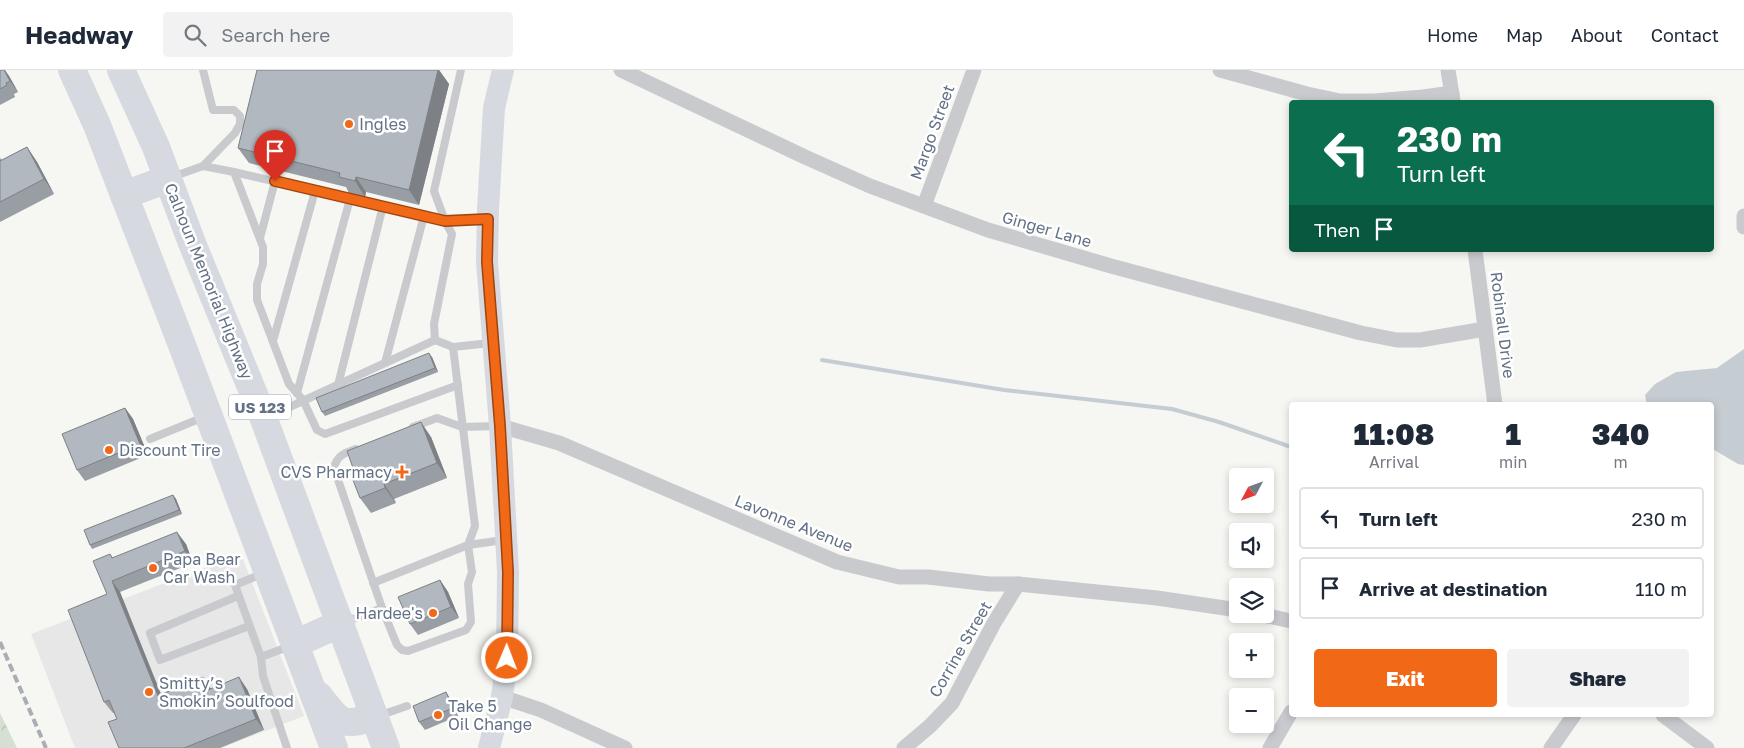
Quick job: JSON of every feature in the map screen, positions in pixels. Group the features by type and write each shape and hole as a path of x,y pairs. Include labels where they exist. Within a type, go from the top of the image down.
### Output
{"highway":[{"name":"US 123","path":"72,70 97,125 334,748"},
{"name":"Calhoun Memorial Highway","path":"121,70 156,147 192,243 264,418 386,748"},
{"path":"124,195 168,179"},
{"path":"295,644 341,623"},
{"path":"309,683 338,719 345,723 355,723 375,717"}],"street":[{"path":"489,748 502,697 507,658 508,572 500,426 487,262 494,108 503,70"},
{"name":"Ginger Lane","path":"622,70 870,186 988,230 1361,333 1397,340 1420,340 1485,329"},
{"name":"Margo Street","path":"924,206 974,70"},
{"path":"1220,70 1335,100"},
{"path":"1386,100 1423,97 1453,98 1448,70"},
{"path":"1744,216 1744,228"},
{"name":"Robinall Drive","path":"1475,252 1495,402"},
{"name":"Lavonne Avenue","path":"500,426 559,443 837,562 899,577 928,577 989,584 1018,584 1156,598 1229,609"},
{"name":"Corrine Street","path":"904,748 930,726 952,703 994,623 1018,584"},
{"path":"1274,617 1289,621"},
{"path":"502,697 541,710 625,748"},
{"path":"1270,748 1289,715"},
{"path":"1551,748 1573,717"},
{"path":"1666,717 1707,748"}],"lane":[{"path":"168,179 203,166 235,133 240,124 240,116 234,110 213,110 203,70"},
{"path":"435,340 434,324 452,234 434,191 461,70"},
{"path":"203,166 445,221 488,219"},
{"path":"234,172 263,247 263,264 257,284 257,300 289,384 304,400 317,430 324,434 458,384"},
{"path":"260,238 275,181"},
{"path":"273,341 315,191"},
{"path":"297,392 350,199"},
{"path":"338,385 383,206"},
{"path":"385,363 424,216"},
{"path":"264,418 435,340 453,347 493,343"},
{"path":"367,444 341,454 334,468 382,608 397,645 402,650 408,651 466,630 471,622 468,584 472,572 468,545 475,526 453,347"},
{"path":"150,439 209,416"},
{"path":"402,431 437,418 462,427 500,426"},
{"path":"373,583 468,545 506,540"},
{"path":"268,572 235,585 261,657 263,676 287,748"},
{"path":"238,596 150,633 160,660 249,626"},
{"path":"341,623 382,608"},
{"path":"261,657 295,644"},
{"path":"375,717 407,706"}],"shaded area":[{"path":"1744,349 1744,465 1738,464 1714,450 1714,402 1646,402 1645,395 1655,384 1676,372 1717,368"},
{"path":"241,554 304,716 221,748 75,748 31,634"}],"green space":[{"path":"0,713 17,748 0,748"}],"building":[{"path":"0,70 4,70 10,81 0,89"},
{"name":"Ingles","path":"257,70 438,70 409,190 356,177 355,181 339,177 340,173 238,148"},
{"path":"27,147 44,179 0,202 0,161"},
{"path":"429,353 435,368 322,412 316,398"},
{"name":"Discount Tire","path":"125,408 140,444 77,470 62,434"},
{"path":"421,422 437,463 384,484 385,488 360,498 349,470 353,468 347,451"},
{"path":"173,495 179,510 90,545 84,530"},
{"path":"177,532 185,551 112,581 158,696 203,677 208,690 239,677 256,719 184,748 119,748 108,722 117,719 109,700 104,702 68,610 107,594 93,561 110,554 112,558"},
{"path":"440,580 451,607 410,624 398,597"},
{"path":"446,692 453,708 419,722 413,706"}],"waterway":[{"path":"822,360 1004,390 1172,409 1219,422 1289,446"}],"railway":[{"path":"0,642 46,748"}],"place":[{"name":"Ingles","path":"349,124"},
{"name":"Discount Tire","path":"109,450"},
{"name":"CVS Pharmacy","path":"402,472"},
{"name":"Papa Bear Car Wash","path":"153,568"},
{"name":"Hardee's","path":"433,613"},
{"name":"Smitty’s Smokin’ Soulfood","path":"149,692"},
{"name":"Take 5 Oil Change","path":"438,715"}],"route":[{"path":"275,181 445,221 488,219 487,262 500,426 508,572 507,658"}]}
